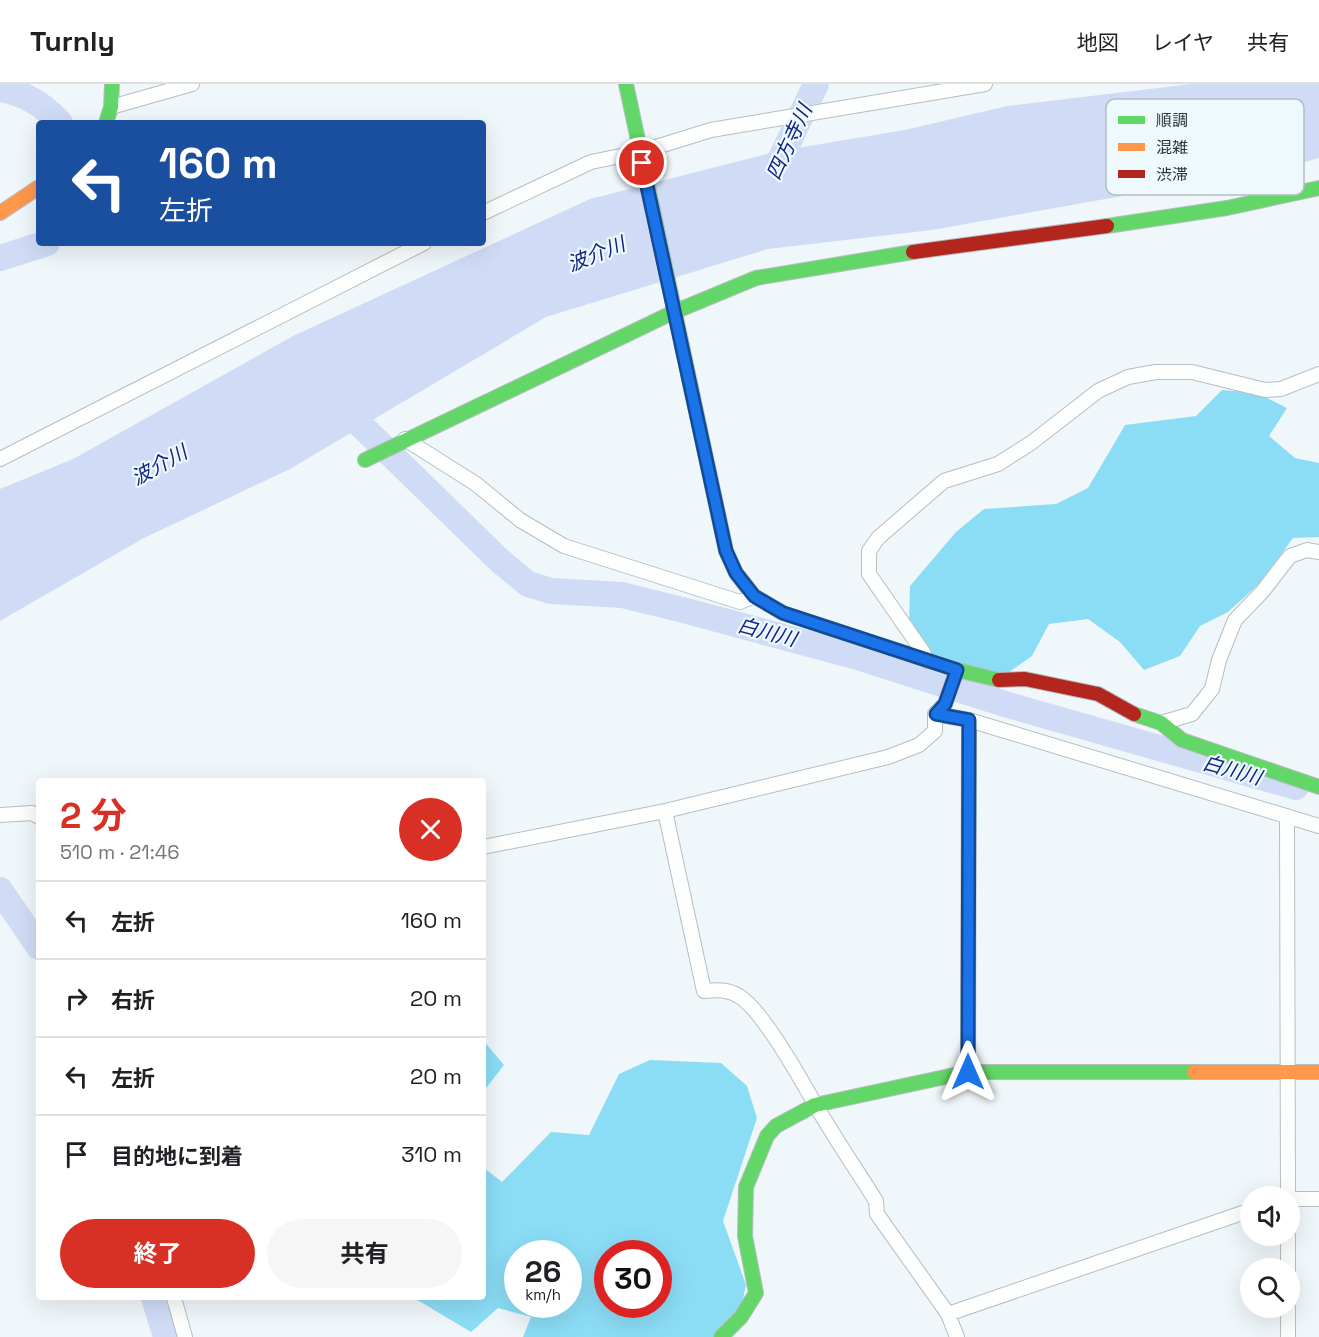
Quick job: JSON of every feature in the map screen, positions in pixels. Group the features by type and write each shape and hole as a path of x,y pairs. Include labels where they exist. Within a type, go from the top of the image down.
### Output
{"street":[{"path":"107,120 111,107 112,84"},
{"path":"111,107 192,84"},
{"path":"626,84 726,551 736,573 754,596 783,613 927,661 955,674 998,680 1025,679 1098,694 1139,717 1161,723 1182,740 1319,787"},
{"path":"486,212 591,162 641,157 711,130 985,84"},
{"path":"1304,191 1319,188"},
{"path":"0,213 36,189"},
{"path":"364,460 674,312 756,278 929,249 1227,208 1287,195"},
{"path":"0,459 418,246"},
{"path":"927,661 869,574 869,551 878,538 944,481 998,464 1030,443 1098,391 1128,377 1156,372 1192,372 1265,390 1281,389 1319,374"},
{"path":"405,439 476,484 520,520 564,546 740,602 754,596"},
{"path":"1161,723 1192,714 1212,689 1219,660 1235,620 1262,592 1290,556 1307,550 1319,552"},
{"path":"486,846 665,811 888,757 920,745 935,731 940,709 955,674"},
{"path":"940,709 969,720 1319,826"},
{"path":"968,1072 969,720"},
{"path":"665,811 704,991 724,990 740,996 752,1008 797,1071 815,1105 876,1201 877,1214 948,1314 957,1337"},
{"path":"0,814 32,813 36,815"},
{"path":"1287,816 1289,1186"},
{"path":"721,1337 741,1317 756,1293 745,1236 746,1187 753,1166 767,1136 776,1126 815,1105 968,1072 1319,1072"},
{"path":"1300,1198 1319,1199"},
{"path":"948,1314 1240,1214"},
{"path":"175,1300 184,1337"},
{"path":"1288,1318 1288,1337"}],"shaded area":[{"path":"1222,390 1257,393 1287,408 1269,436 1295,458 1319,463 1319,537 1293,538 1260,583 1228,612 1200,626 1180,656 1144,670 1120,642 1088,619 1049,624 1032,656 1002,677 931,653 909,625 910,586 956,532 984,509 1056,504 1088,488 1125,425 1196,416"},
{"path":"486,1044 504,1065 486,1088"},
{"path":"650,1060 721,1063 747,1086 757,1118 723,1221 746,1285 739,1317 717,1337 523,1337 531,1318 582,1318 582,1240 504,1240 504,1310 498,1308 471,1332 417,1300 486,1300 486,1169 502,1182 551,1132 589,1135 619,1074"}],"water":[{"name":"波介川","path":"1191,84 1319,84 1319,158 1304,163 1304,99 1106,99 1106,195 1128,195 932,230 768,249 546,317 290,469 144,538 0,621 0,489 73,459 293,336 590,199 779,151 905,130 1007,106"}],"waterway":[{"name":"四方寺川","path":"770,181 816,84"},
{"path":"0,89 18,93 33,101 57,120"},
{"path":"0,258 38,246"},
{"name":"白川川","path":"336,401 499,560 528,584 551,591 622,595 687,611 861,658 1008,705 1296,787"},
{"path":"0,890 36,943"},
{"path":"155,1300 166,1337"}],"traffic: fast":[{"path":"107,120 111,107 112,84"},
{"path":"626,84 726,551 736,573 754,596 783,613 957,670 999,680"},
{"path":"1304,191 1319,188"},
{"path":"1107,226 1227,208 1287,195"},
{"path":"365,460 674,312 756,278 913,252"},
{"path":"1134,714 1161,723 1182,740 1319,787"},
{"path":"721,1337 741,1317 756,1293 745,1236 746,1187 767,1136 776,1126 815,1105 968,1072 1194,1072"}],"traffic: slow":[{"path":"0,213 36,189"},
{"path":"1194,1072 1319,1072"}],"traffic: jam":[{"path":"913,252 1107,226"},
{"path":"999,680 1025,679 1098,694 1134,714"}],"route":[{"path":"642,163 726,551 736,573 754,596 783,613 957,670 945,704 936,714 969,720 968,1072"}]}
